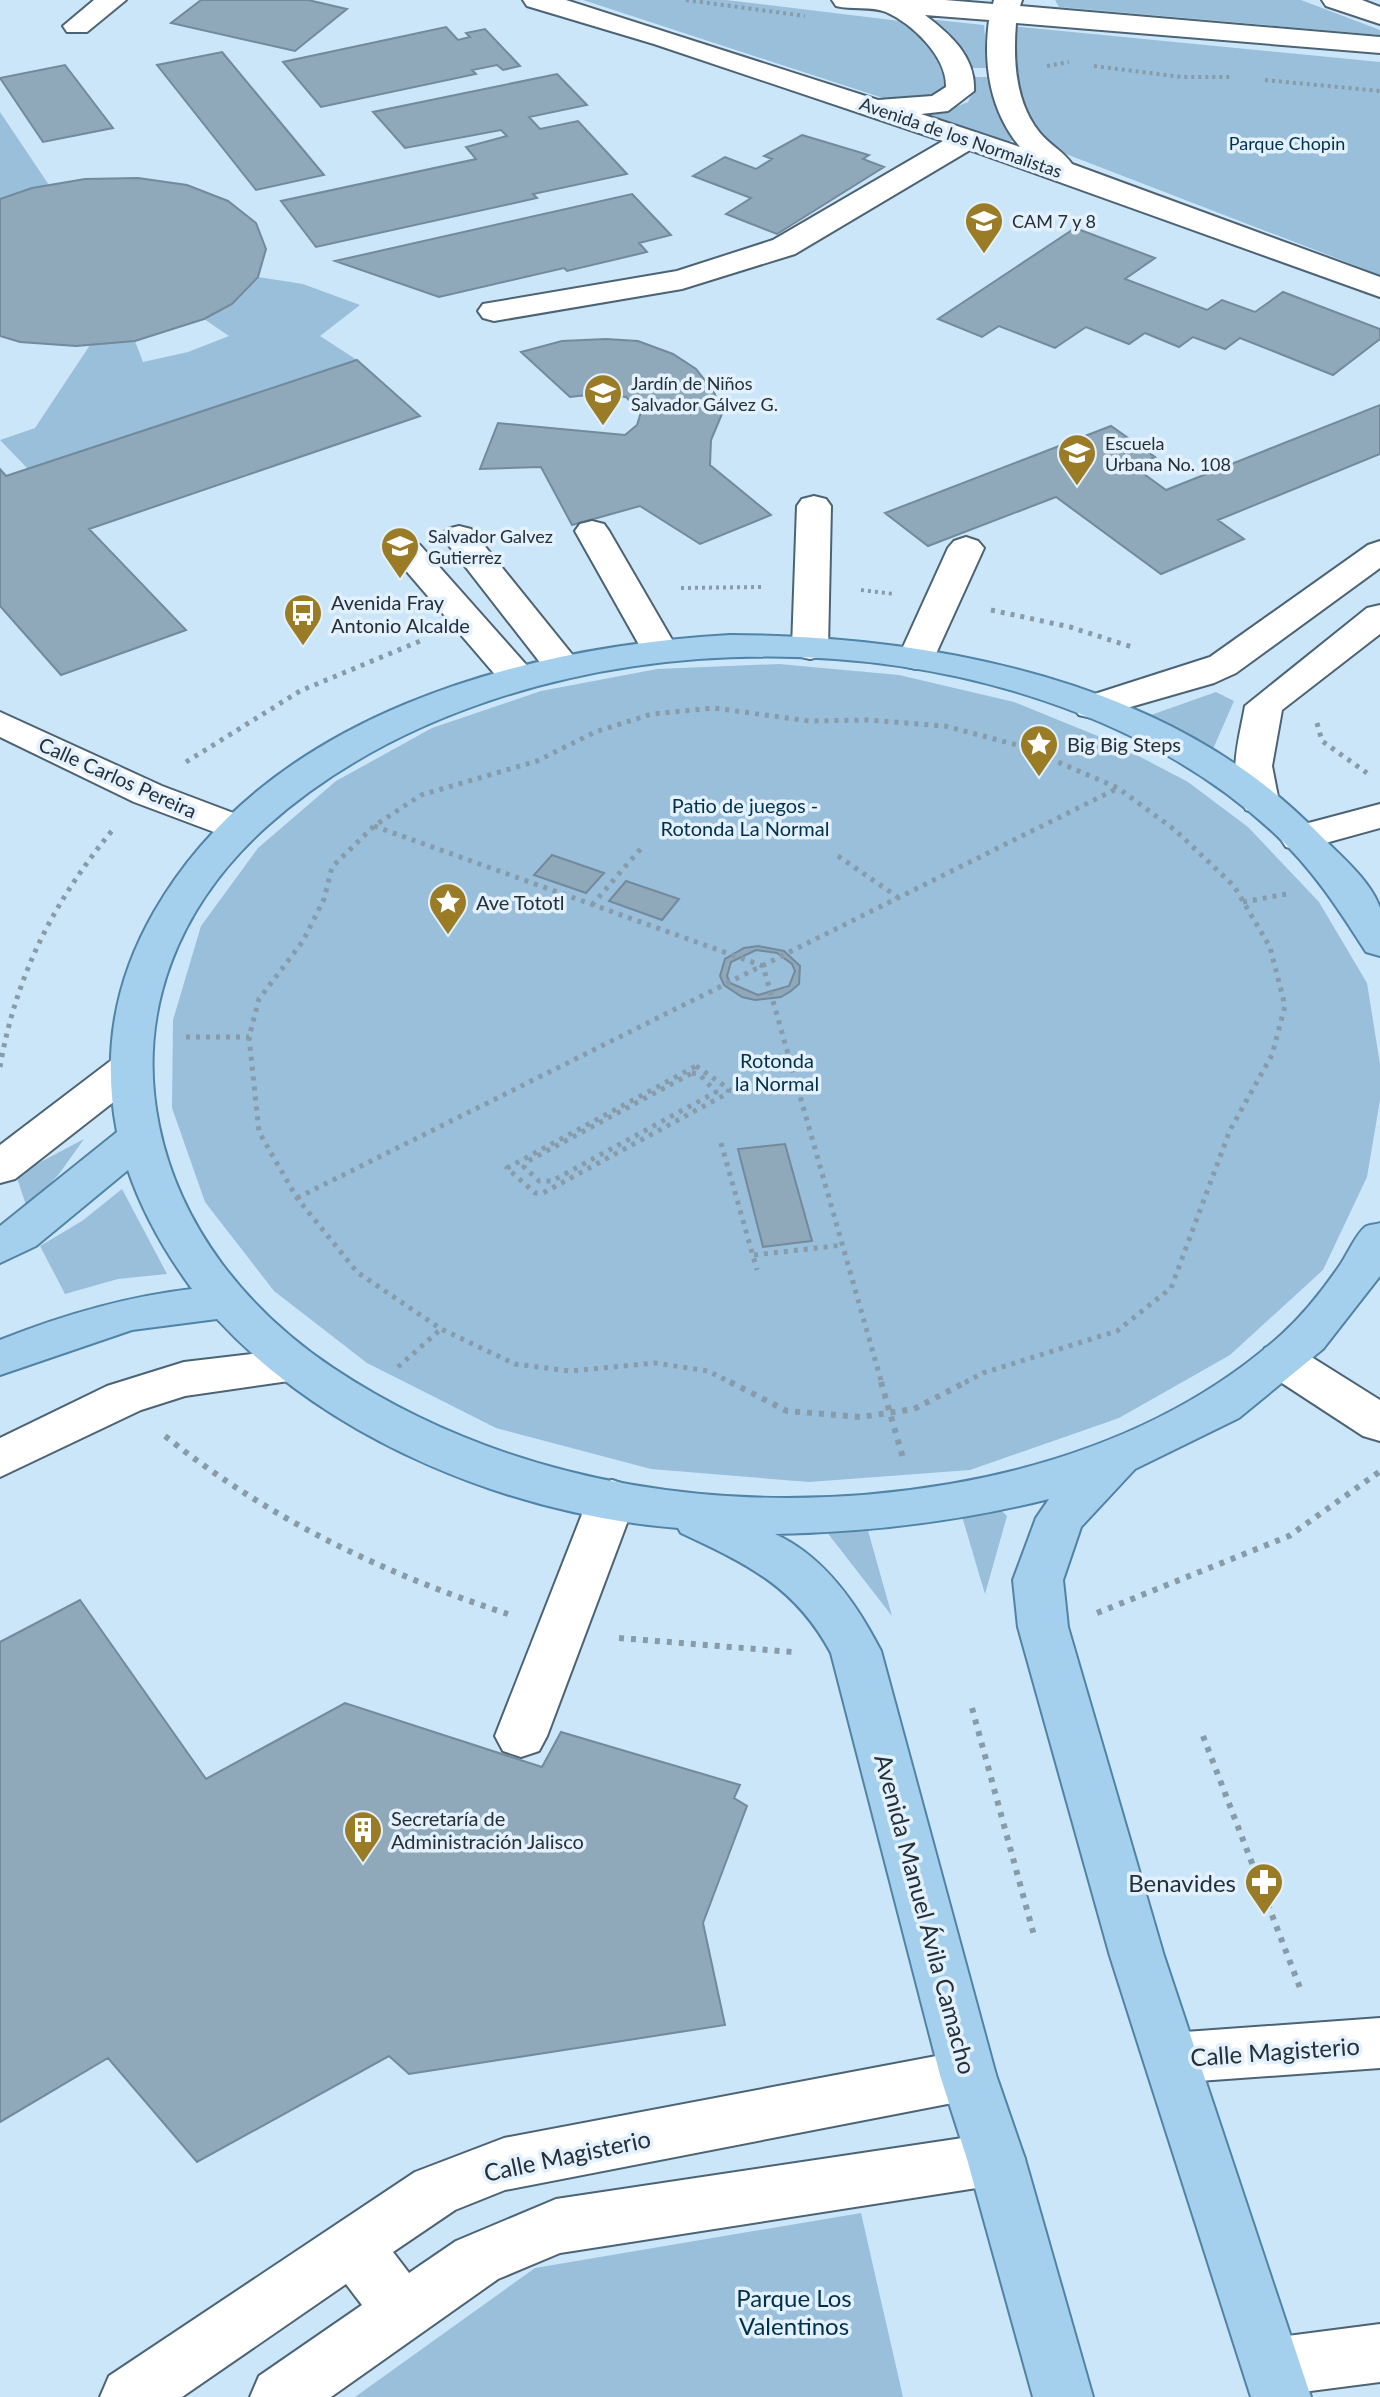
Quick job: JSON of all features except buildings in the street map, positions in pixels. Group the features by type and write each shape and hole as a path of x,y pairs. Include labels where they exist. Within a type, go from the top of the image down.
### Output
{"main road":[{"path":"1380,943 1344,883 1260,802 1183,750 1092,707 1028,684 916,658 810,648 660,650 562,666 517,677 422,710 321,763 238,829 190,885 155,945 133,1014 128,1069 136,1140 167,1221 224,1302 294,1366 357,1407 451,1454 566,1490 681,1512 833,1516 916,1509 988,1496 1118,1456 1193,1421 1281,1360 1353,1285 1380,1239"},
{"path":"0,1247 20,1235 136,1140"},
{"path":"0,1358 69,1331 132,1313 224,1302"},
{"path":"1118,1456 1060,1518 1038,1580 1043,1627 1062,1701 1171,2058 1276,2382"},
{"name":"Avenida Manuel Ávila Camacho","path":"681,1512 772,1554 832,1608 856,1651 968,2075 996,2159 1063,2397"}],"street":[{"path":"77,26 112,0"},
{"name":"Avenida de los Normalistas","path":"537,0 842,98 956,146 1078,176 1380,288"},
{"path":"846,0 894,5 1006,7 1066,20 1380,45"},
{"path":"1336,0 1380,16"},
{"path":"842,98 919,107 938,105 960,91 959,69 938,38 894,5"},
{"path":"1006,7 1003,70 1016,124 1051,161 1078,176"},
{"path":"1066,20 1138,47 1380,68"},
{"path":"494,311 682,280 784,247 956,146 1211,250"},
{"path":"810,648 814,506"},
{"path":"592,531 660,650"},
{"path":"459,536 562,666"},
{"path":"916,658 966,548"},
{"path":"408,552 517,677"},
{"path":"1092,707 1201,675 1223,665 1380,552"},
{"path":"1260,802 1253,766 1264,706 1380,616"},
{"name":"Calle Carlos Pereira","path":"0,723 148,794 238,829"},
{"path":"1300,838 1379,799"},
{"path":"0,1168 128,1069"},
{"path":"1281,1360 1380,1423"},
{"path":"0,1459 124,1398 184,1379 294,1366"},
{"path":"521,1736 612,1499"},
{"name":"Calle Magisterio","path":"1171,2058 1380,2043"},
{"name":"Calle Magisterio","path":"130,2397 435,2191 504,2164 968,2075"},
{"path":"280,2397 477,2260 556,2226 996,2159"},
{"path":"353,2246 402,2312"},
{"path":"1276,2382 1380,2353"}],"path":[{"path":"1003,70 1071,62"},
{"path":"1086,64 1182,77 1245,78"},
{"path":"1260,80 1380,91"},
{"path":"185,762 224,734 298,690 379,654 471,624"},
{"path":"714,708 809,721 868,720 945,726 1021,746 1118,788 1175,830 1234,886 1270,947 1285,1006 1272,1055 1230,1130 1171,1288 1117,1331 983,1373 914,1409 861,1417 787,1411 708,1371 655,1363 570,1371 515,1364 441,1329 357,1272 297,1198 259,1132 249,1037 259,999 303,941 324,899 332,867 374,826 421,795 537,761 595,732 652,714 714,708"},
{"path":"1322,741 1379,799"},
{"path":"297,1198 1118,788"},
{"path":"0,1067 4,1034 34,941 88,858 117,825"},
{"path":"374,826 763,966"},
{"path":"592,905 643,846"},
{"path":"838,856 899,898"},
{"path":"1243,902 1300,892"},
{"path":"763,966 903,1459"},
{"path":"171,1037 249,1037"},
{"path":"551,1184 539,1181 523,1164 686,1075 699,1074 715,1088 713,1094 551,1184 535,1193 507,1168 687,1069 703,1068 729,1089 728,1093 708,1105 551,1184"},
{"path":"721,1143 757,1270"},
{"path":"754,1255 843,1245"},
{"path":"398,1367 441,1329"},
{"path":"155,1429 204,1470 299,1531 402,1579 507,1614 619,1638 803,1653"},
{"path":"1097,1613 1289,1536 1380,1471"},
{"path":"972,1708 1035,1939"},
{"path":"1203,1736 1323,2046"}],"green space":[{"path":"583,0 726,0 900,21 932,47 948,88 932,99 892,101"},
{"path":"1055,0 1301,0 1380,30 1380,35 1059,7"},
{"path":"927,19 984,25 988,68 970,68"},
{"name":"Parque Chopin","path":"1012,26 1380,62 1380,275 1053,149 1032,122 1020,92"},
{"path":"973,77 992,77 996,107 1014,140 1001,145 921,115 940,113 968,102 974,89"},
{"path":"0,112 49,185 0,199"},
{"path":"258,277 303,284 360,305 320,336 357,360 28,469 0,440 35,428 90,345 135,341 143,362 188,352 229,336 204,319 232,304"},
{"name":"Rotonda la Normal","path":"779,664 899,675 1014,702 1110,741 1188,782 1248,827 1319,902 1367,983 1380,1064 1380,1100 1367,1177 1323,1270 1230,1355 1119,1418 970,1470 809,1482 651,1469 496,1428 367,1363 274,1291 205,1202 172,1108 173,1020 201,926 258,848 336,781 432,728 541,691 657,669"},
{"path":"1216,692 1234,701 1213,749 1148,716"},
{"path":"84,1139 59,1174 27,1208 16,1175"},
{"path":"122,1189 167,1274 118,1279 65,1294 40,1246 82,1221"},
{"path":"997,1506 1007,1516 985,1594 961,1513"},
{"path":"867,1527 892,1616 826,1531"},
{"name":"Parque Los Valentinos","path":"861,2213 903,2397 355,2397 535,2268"}],"place":[{"name":"CAM 7 y 8","path":"984,255"},
{"name":"Jardín de Niños Salvador Gálvez G.","path":"603,427"},
{"name":"Escuela Urbana No. 108","path":"1077,487"},
{"name":"Salvador Galvez Gutierrez","path":"400,580"},
{"name":"Avenida Fray Antonio Alcalde","path":"303,647"},
{"name":"Big Big Steps","path":"1039,778"},
{"name":"Ave Tototl","path":"448,936"},
{"name":"Secretaría de Administración Jalisco","path":"363,1864"},
{"name":"Benavides","path":"1264,1916"}],"park label":[{"name":"Patio de juegos - Rotonda La Normal","path":"745,816"}]}
